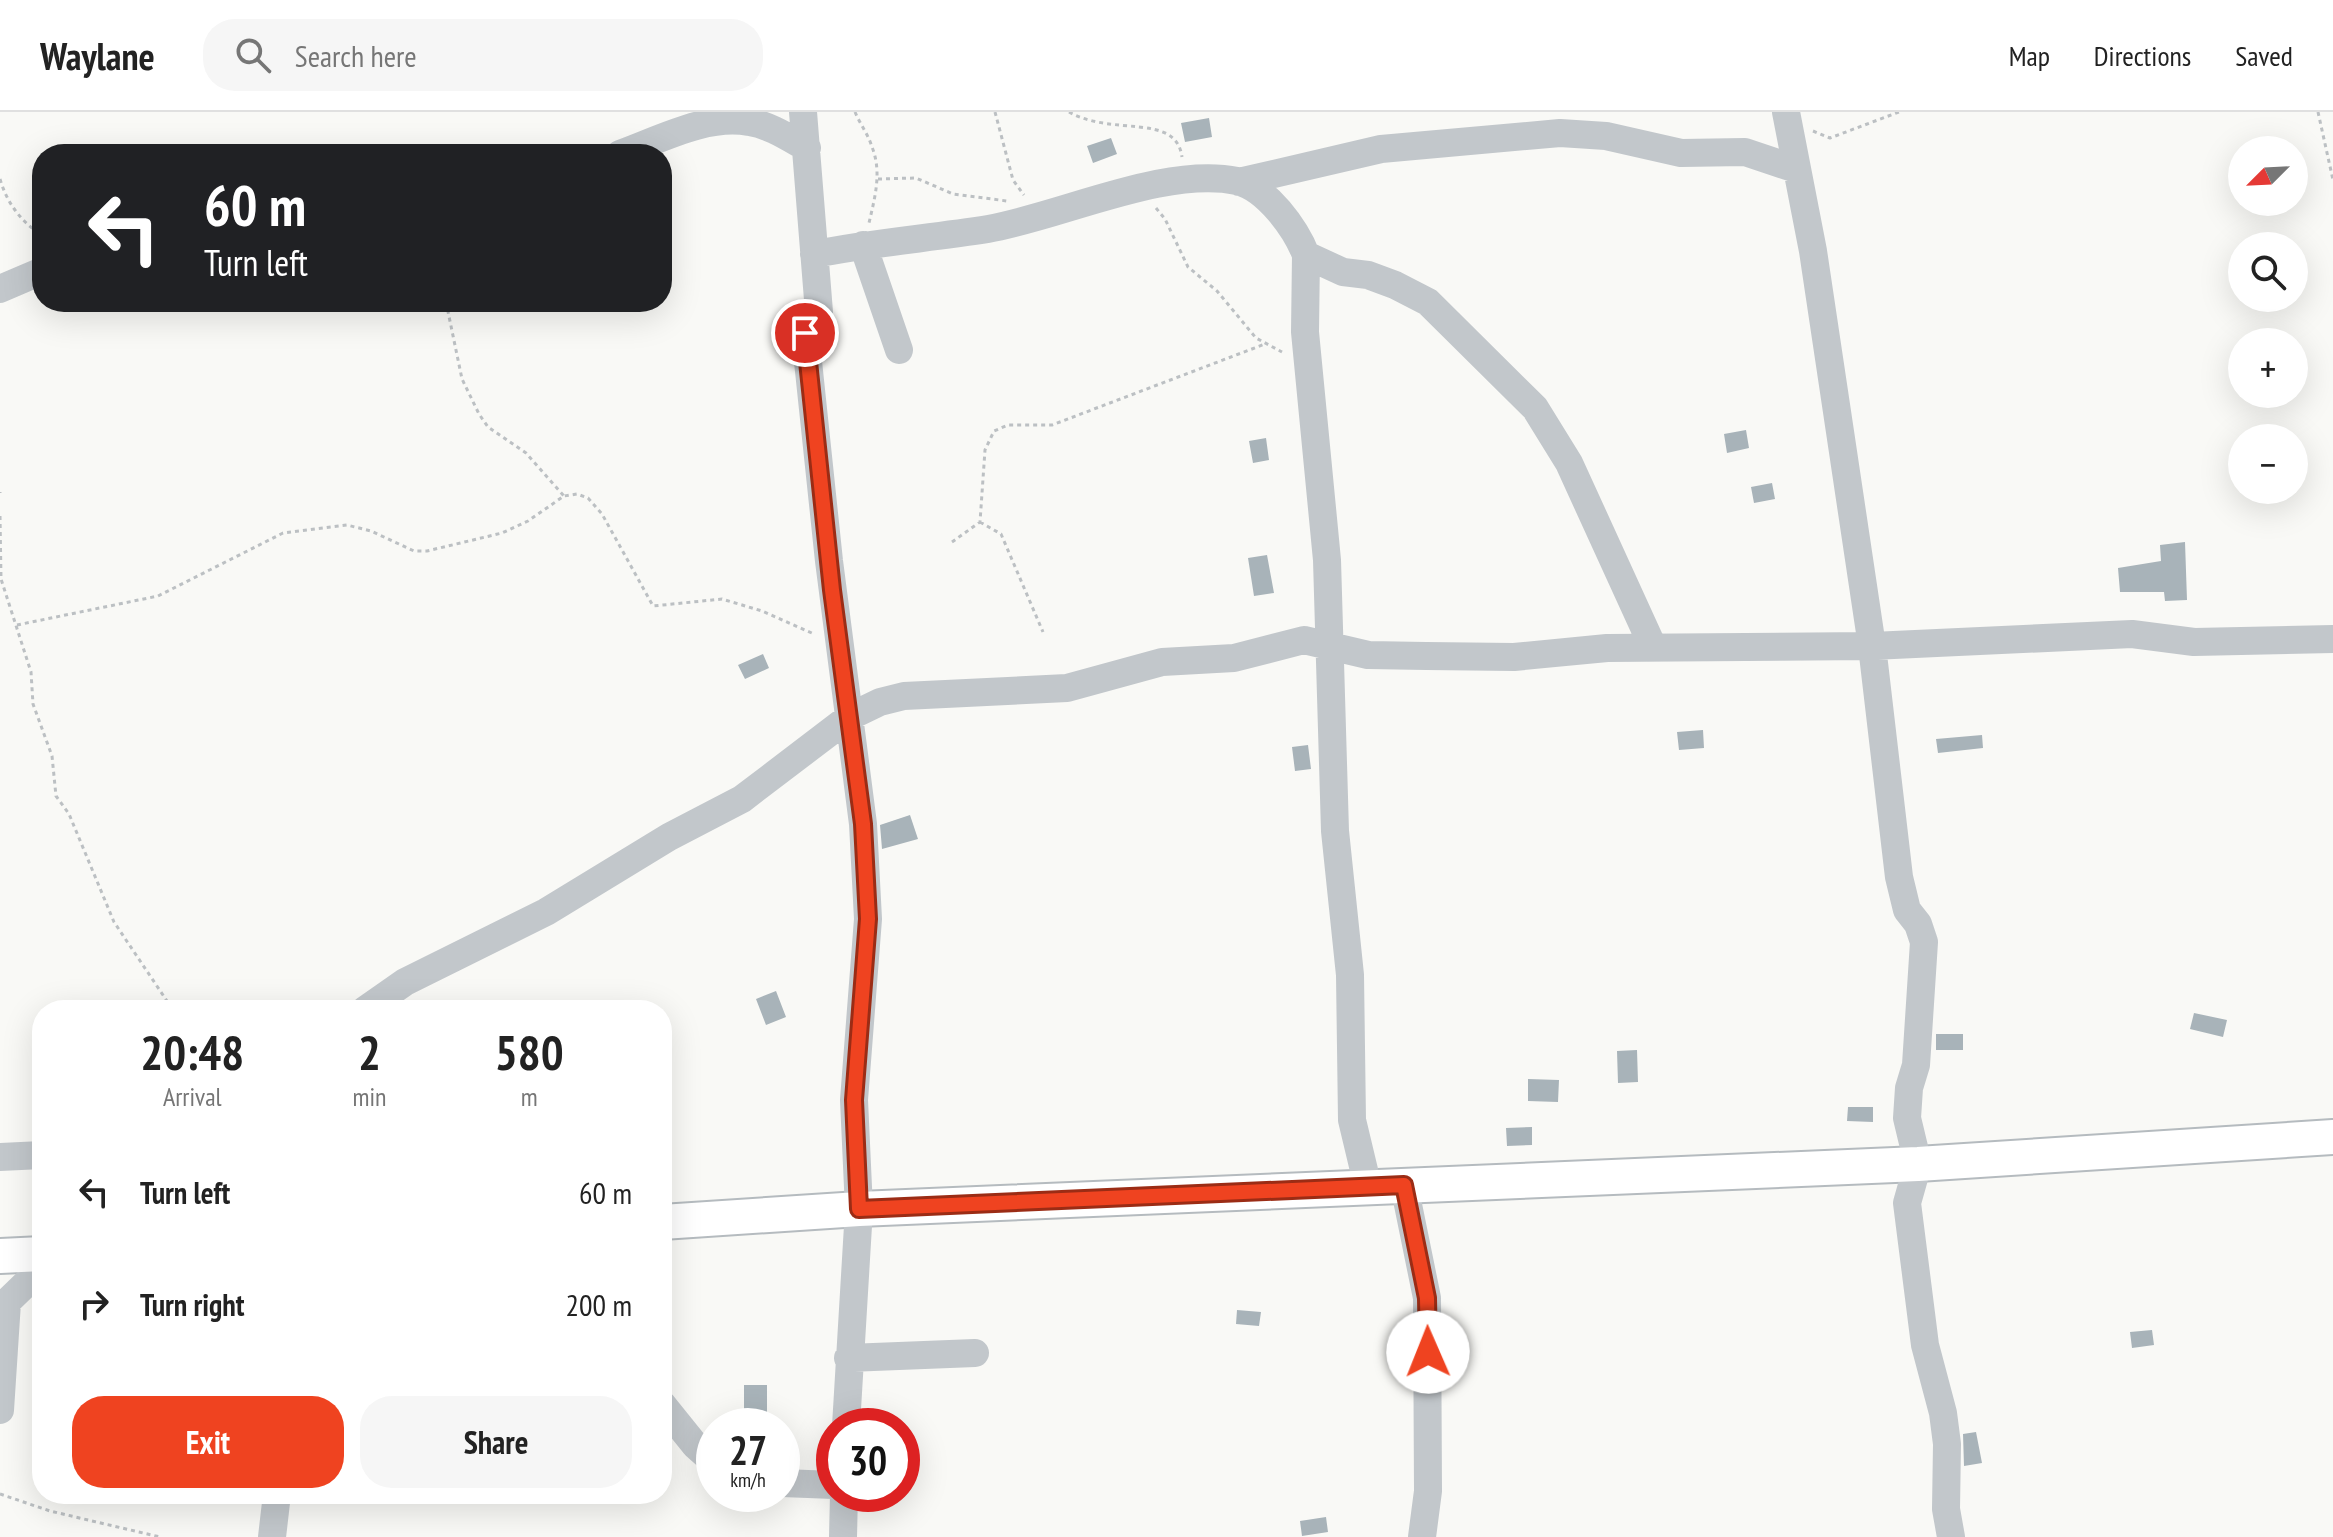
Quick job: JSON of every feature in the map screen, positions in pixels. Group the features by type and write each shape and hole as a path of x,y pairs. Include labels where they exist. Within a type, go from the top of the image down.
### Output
{"main road":[{"path":"672,1221 859,1209 1918,1164 2333,1137"},
{"path":"0,1256 32,1254"}],"street":[{"path":"803,112 819,312 805,333 863,824 868,919 854,1100 859,1209 847,1408"},
{"path":"1786,117 1813,251 1872,646 1899,877 1907,910 1918,924 1924,942 1916,1065 1909,1088 1907,1118 1918,1164 1907,1203 1925,1345 1945,1423 1946,1509 1951,1537"},
{"path":"649,144 702,126 746,121 764,126 807,148"},
{"path":"814,254 987,229 1183,180 1239,182 1381,149 1560,133 1606,136 1681,153 1745,152 1796,169"},
{"path":"1239,182 1256,192 1286,220 1306,255 1307,377 1318,445 1330,645 1335,831 1350,975 1352,1120 1368,1187"},
{"path":"863,245 899,350"},
{"path":"1306,255 1343,272 1368,275 1395,285 1428,302 1535,408 1569,463 1653,647"},
{"path":"0,289 32,275"},
{"path":"379,1000 405,982 546,912 669,837 742,799 851,716 880,702 904,696 1067,688 1162,662 1234,658 1304,640 1368,655 1514,657 1653,647 1872,646 2132,634 2194,642 2333,639"},
{"path":"0,1157 32,1155"},
{"path":"1404,1185 1427,1298 1428,1491 1422,1537"},
{"path":"0,1410 7,1302 32,1278"},
{"path":"848,1358 964,1351 975,1353"},
{"path":"672,1417 696,1445"},
{"path":"272,1537 276,1504"},
{"path":"843,1537 844,1512"}],"path":[{"path":"855,112 874,149 878,179 863,245"},
{"path":"878,179 916,178 953,194 1030,201 1013,180 995,112"},
{"path":"1069,112 1093,122 1143,120"},
{"path":"1786,117 1830,138 1899,112"},
{"path":"2318,112 2333,180"},
{"path":"1171,127 1178,136 1183,180"},
{"path":"0,179 5,194 22,220 32,228"},
{"path":"1125,193 1159,211 1188,267 1217,291 1265,344 1285,354 1307,377"},
{"path":"448,312 462,379 479,414 488,427 526,453 564,496"},
{"path":"980,522 985,450 994,431 1008,425 1052,425 1265,344"},
{"path":"17,625 158,596 283,533 347,525 371,531 414,551 427,551 502,533 528,521 564,496 577,494 588,498 602,514 653,606 722,599 737,602 840,645"},
{"path":"0,516 1,579 31,672 33,704 52,756 56,796 69,814 114,922 166,1000"},
{"path":"952,542 980,522"},
{"path":"980,522 993,527 1008,546 1043,632"},
{"path":"0,1494 32,1503"},
{"path":"37,1504 160,1537"}],"building":[{"path":"1209,118 1212,137 1185,142 1181,123"},
{"path":"1111,138 1117,154 1093,163 1087,146"},
{"path":"1746,430 1749,448 1727,453 1724,434"},
{"path":"1266,438 1269,460 1253,463 1249,441"},
{"path":"1772,483 1775,499 1754,503 1751,487"},
{"path":"2185,542 2187,600 2165,601 2164,592 2120,592 2118,568 2161,561 2160,545"},
{"path":"1267,555 1274,593 1254,596 1248,558"},
{"path":"763,654 769,668 745,679 738,665"},
{"path":"1703,730 1704,748 1679,750 1677,732"},
{"path":"1982,735 1983,748 1938,753 1936,739"},
{"path":"1308,745 1311,769 1295,771 1292,747"},
{"path":"910,815 918,839 882,849 880,825"},
{"path":"776,991 786,1017 766,1025 756,999"},
{"path":"2194,1013 2227,1020 2223,1037 2190,1029"},
{"path":"1936,1034 1963,1034 1963,1050 1936,1050"},
{"path":"1637,1050 1638,1082 1618,1083 1617,1051"},
{"path":"1528,1079 1559,1080 1558,1102 1528,1101"},
{"path":"1848,1107 1873,1107 1873,1122 1847,1121"},
{"path":"1532,1127 1532,1145 1507,1146 1506,1128"},
{"path":"1237,1310 1261,1312 1259,1326 1236,1324"},
{"path":"2152,1330 2154,1345 2132,1348 2130,1332"},
{"path":"744,1385 767,1385 767,1408 744,1408"},
{"path":"1976,1432 1982,1463 1964,1466 1963,1434"},
{"path":"1326,1517 1328,1532 1302,1536 1300,1521"}],"route":[{"path":"805,333 832,590 863,824 868,919 854,1100 859,1209 1404,1185 1427,1298 1428,1352"}]}
